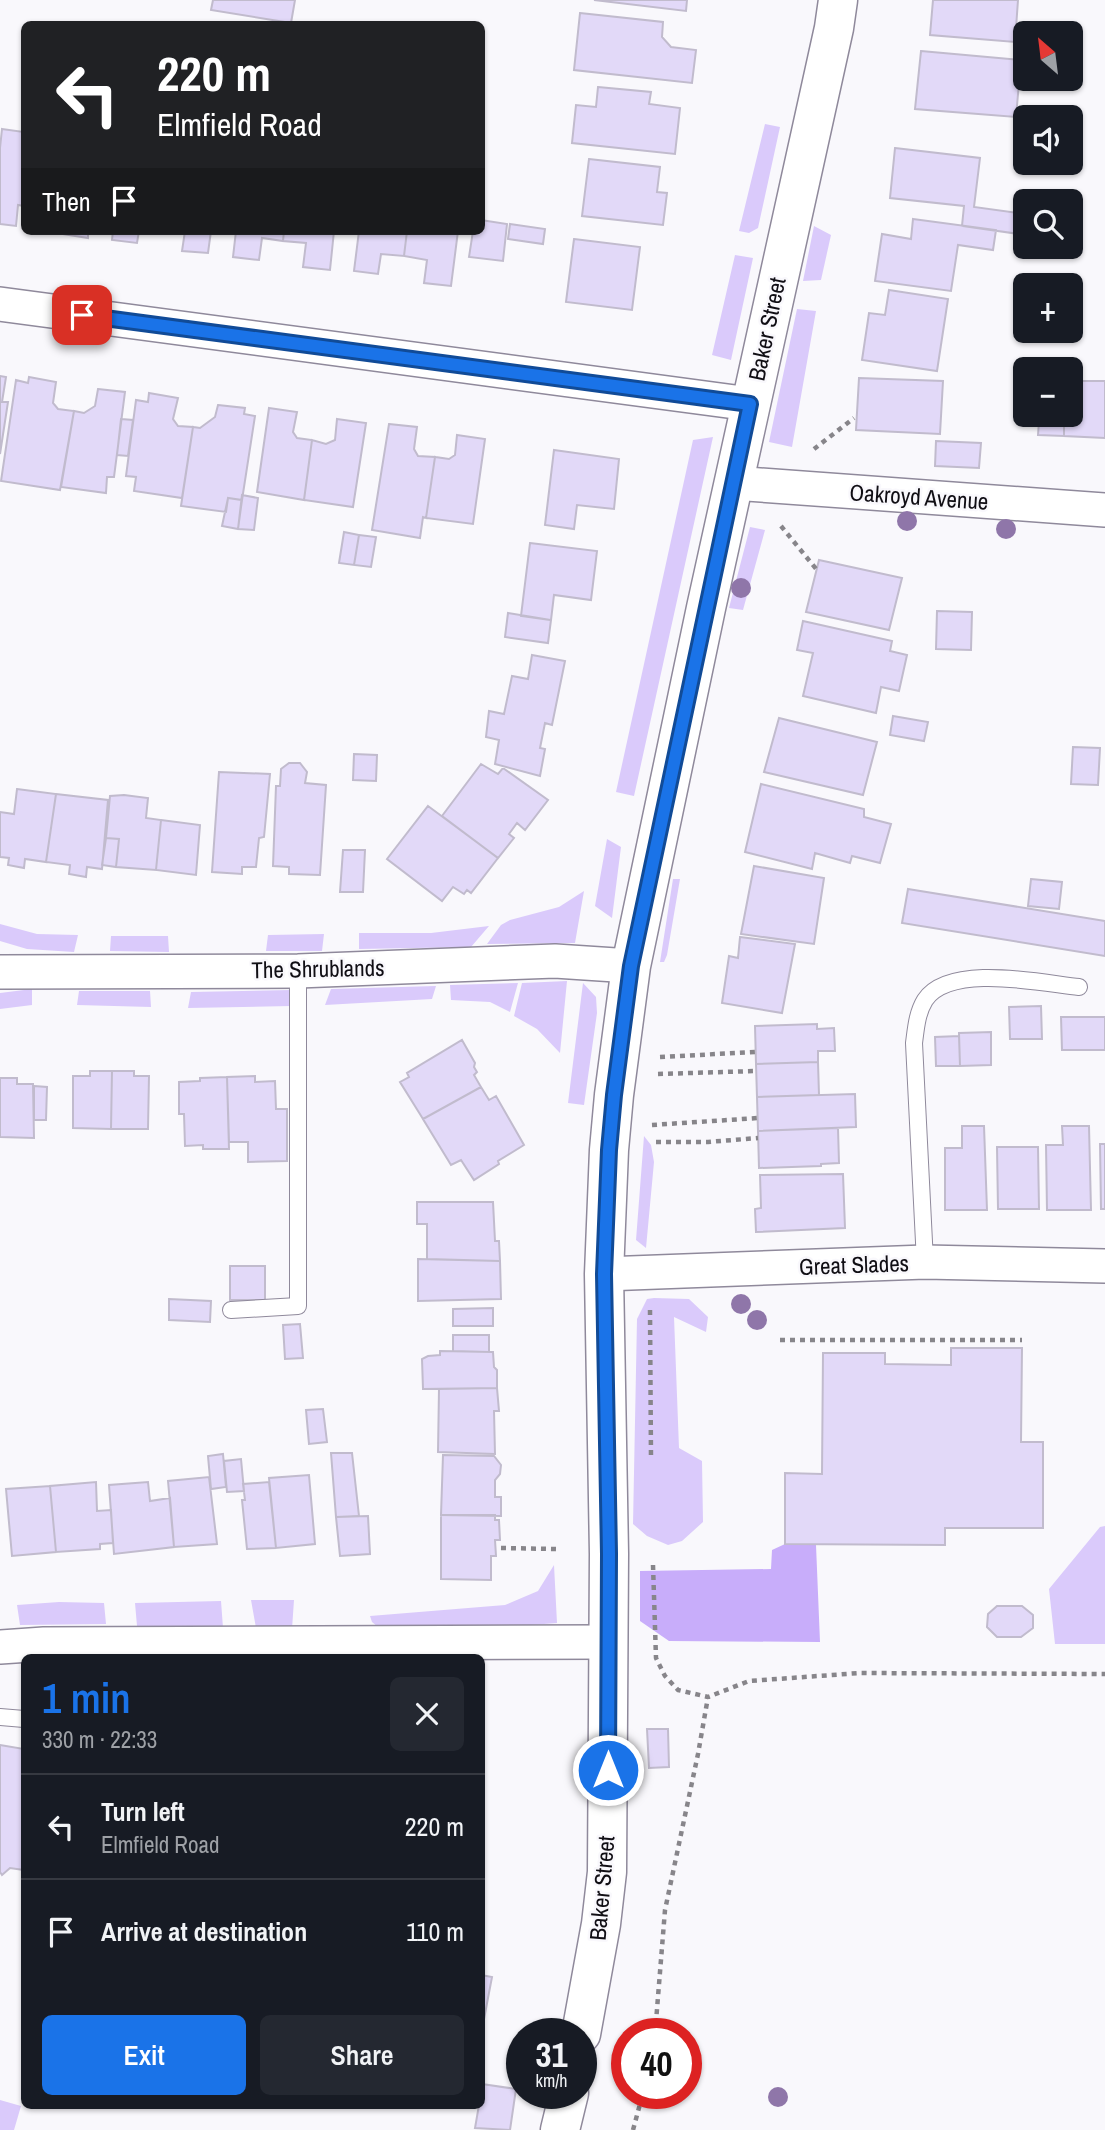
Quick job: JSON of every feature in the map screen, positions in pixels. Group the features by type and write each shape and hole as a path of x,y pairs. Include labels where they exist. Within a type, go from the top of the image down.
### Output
{"street":[{"name":"Baker Street","path":"584,2018 601,1924 607,1872 609,1642 604,1274 609,1150 631,966 838,0"},
{"path":"0,304 750,404"},
{"name":"Oakroyd Avenue","path":"733,482 1105,510"},
{"name":"The Shrublands","path":"1,970 298,971 555,961 631,966"},
{"name":"Great Slades","path":"604,1274 925,1262 1105,1266"},
{"path":"0,1647 43,1651 609,1642"},
{"path":"560,2130 565,2109"}],"lane":[{"path":"231,1310 298,1306 298,971"},
{"path":"925,1262 914,1043 917,1021 926,998 956,981 983,977 1079,987"},
{"path":"0,1717 21,1719"}],"path":[{"path":"811,452 854,418"},
{"path":"774,517 817,570"},
{"path":"655,1057 755,1052"},
{"path":"654,1074 756,1072"},
{"path":"651,1125 758,1118"},
{"path":"656,1142 758,1138"},
{"path":"650,1309 651,1471"},
{"path":"780,1340 1022,1340"},
{"path":"501,1548 556,1549"},
{"path":"652,1552 656,1658 665,1676 678,1690 708,1697 749,1681 860,1673 1105,1674"},
{"path":"656,2018 666,1910 708,1697"},
{"path":"633,2130 639,2109"}],"shaded area":[{"path":"765,124 780,127 758,228 749,233 739,231"},
{"path":"814,226 831,235 821,280 803,281"},
{"path":"735,255 753,258 731,360 712,355"},
{"path":"797,309 816,311 792,447 769,442"},
{"path":"713,437 634,796 616,792 693,440"},
{"path":"750,527 765,530 743,610 729,608"},
{"path":"607,839 621,847 612,918 595,906"},
{"path":"673,879 680,879 667,955 664,962 660,962"},
{"path":"584,891 575,943 487,944 501,925 510,920 559,907"},
{"path":"0,924 37,934 78,935 74,952 27,949 0,941"},
{"path":"489,926 471,947 359,949 359,933 431,933"},
{"path":"324,934 322,951 266,951 268,935"},
{"path":"111,936 168,936 169,952 110,951"},
{"path":"567,981 560,1053 537,1029 514,1016 522,983"},
{"path":"518,983 510,1012 490,1002 451,1000 450,985"},
{"path":"583,983 596,997 597,1013 584,1105 568,1103"},
{"path":"436,986 432,999 325,1005 331,989"},
{"path":"32,989 32,1005 0,1009 0,993"},
{"path":"291,990 291,1006 188,1008 191,992"},
{"path":"79,991 150,991 151,1007 77,1005"},
{"path":"644,1136 651,1145 654,1162 646,1248 636,1240"},
{"path":"647,1299 689,1299 708,1317 706,1332 674,1317 679,1448 702,1461 703,1522 682,1541 668,1545 647,1536 633,1524 637,1319"},
{"path":"1105,1526 1105,1644 1055,1644 1049,1589 1100,1527"},
{"path":"785,1544 816,1545 820,1642 669,1641 640,1621 640,1571 771,1569 772,1550"},
{"path":"554,1565 557,1623 518,1626 378,1627 370,1616 505,1605 538,1591"},
{"path":"251,1600 294,1600 292,1629 256,1628"},
{"path":"221,1601 223,1628 137,1626 135,1603"},
{"path":"104,1603 106,1624 20,1625 17,1605"},
{"path":"0,2100 21,2106 14,2130 0,2130"}],"building":[{"path":"213,0 295,0 291,21 211,10"},
{"path":"594,0 687,0 686,11"},
{"path":"933,0 1018,0 1016,21 1013,21 1013,42 930,35"},
{"path":"580,13 663,22 662,37 671,47 696,50 692,83 574,70"},
{"path":"921,51 1013,59 1013,91 1018,91 1017,105 1013,105 1013,117 915,109"},
{"path":"598,87 651,92 649,104 680,108 675,154 572,143 576,105 596,107"},
{"path":"2,129 21,132 21,206 18,205 16,226 0,224"},
{"path":"895,148 980,158 974,207 1013,212 1013,233 962,226 964,206 890,198"},
{"path":"589,159 660,167 657,192 667,193 663,225 582,216"},
{"path":"913,219 996,230 993,250 958,245 951,291 875,281 882,234 911,239"},
{"path":"485,221 507,224 503,261 469,257 472,235 485,235"},
{"path":"510,224 545,229 543,244 508,239"},
{"path":"113,235 138,235 137,243 112,240"},
{"path":"184,235 210,235 208,253 182,251"},
{"path":"236,235 284,235 283,241 262,238 259,260 233,257"},
{"path":"284,235 334,235 330,270 303,267 306,243 283,241"},
{"path":"358,235 407,235 404,256 381,254 378,274 354,271"},
{"path":"407,235 457,235 451,286 424,283 427,260 404,256"},
{"path":"574,239 640,247 632,310 566,302"},
{"path":"889,290 948,299 937,371 862,360 869,313 885,315"},
{"path":"0,376 6,377 2,402 8,402 0,454"},
{"path":"29,377 56,382 53,403 58,409 74,411 60,490 1,481 16,380 28,383"},
{"path":"859,378 943,381 940,434 856,430"},
{"path":"1083,381 1105,381 1105,438 1064,436 1064,427 1083,427"},
{"path":"98,389 125,392 114,477 107,477 106,493 61,487 74,411 84,413 95,406"},
{"path":"149,393 178,398 173,419 178,426 193,427 182,498 134,491 136,477 126,476 136,400 148,402"},
{"path":"218,405 245,408 244,414 255,416 242,500 228,498 226,512 181,506 193,427 200,428 215,417"},
{"path":"269,408 297,412 293,432 297,438 312,440 304,500 257,492"},
{"path":"121,419 133,420 128,456 117,455"},
{"path":"337,419 366,423 353,507 304,500 312,440 326,444 335,440"},
{"path":"389,424 417,427 414,449 418,456 435,457 426,518 423,517 420,538 372,530"},
{"path":"1039,427 1064,427 1064,436 1038,435"},
{"path":"457,435 485,439 473,524 426,518 435,457 449,459 455,455"},
{"path":"936,441 981,443 979,468 935,466"},
{"path":"554,450 619,459 614,509 577,505 574,529 545,525"},
{"path":"242,495 258,498 254,530 238,529"},
{"path":"228,498 242,500 238,529 222,526"},
{"path":"344,532 359,535 354,565 339,563"},
{"path":"359,535 376,537 371,567 354,565"},
{"path":"530,543 597,551 591,600 554,595 551,620 521,616"},
{"path":"819,560 902,578 889,630 806,612"},
{"path":"937,611 972,612 971,650 936,649"},
{"path":"508,613 551,620 548,643 505,637"},
{"path":"803,621 892,641 890,651 907,655 899,691 881,687 876,713 803,696 813,653 797,650"},
{"path":"532,655 565,661 552,725 545,723 540,748 545,749 540,776 495,764 499,740 486,737 489,711 504,714 512,676 528,679"},
{"path":"893,716 928,722 924,741 890,735"},
{"path":"779,718 877,742 863,795 764,772"},
{"path":"1073,747 1100,748 1098,785 1071,784"},
{"path":"354,754 377,755 376,781 353,780"},
{"path":"289,763 300,763 307,772 305,783 326,785 320,875 289,874 289,867 273,866 276,786 280,786 281,769"},
{"path":"481,764 498,774 503,768 548,800 525,830 517,823 509,834 514,838 498,858 442,816"},
{"path":"219,772 270,774 264,837 259,838 256,867 242,867 242,874 212,872"},
{"path":"761,784 864,809 864,817 891,824 880,863 852,856 850,863 815,853 812,869 745,852"},
{"path":"17,789 56,794 46,862 25,859 24,868 8,865 9,858 0,857 0,812 14,814"},
{"path":"56,794 108,800 102,869 87,867 86,877 69,874 70,865 46,862"},
{"path":"110,796 148,798 146,818 161,820 156,870 116,867 119,839 106,838"},
{"path":"428,806 498,858 471,893 467,890 464,894 453,887 442,901 387,859"},
{"path":"161,820 200,825 196,875 156,870"},
{"path":"106,838 119,839 116,867 102,865"},
{"path":"343,850 365,850 363,892 340,892"},
{"path":"754,866 824,878 814,944 741,934"},
{"path":"1031,879 1062,882 1059,909 1028,906"},
{"path":"908,889 1105,921 1105,956 902,923"},
{"path":"740,937 795,944 782,1013 722,1003 729,956 738,958"},
{"path":"1041,1006 1042,1039 1010,1039 1009,1007"},
{"path":"1061,1017 1105,1017 1105,1050 1062,1050"},
{"path":"817,1024 817,1029 834,1028 835,1051 818,1051 818,1062 756,1064 755,1026"},
{"path":"991,1032 991,1065 960,1066 959,1033"},
{"path":"959,1036 960,1066 936,1066 935,1037"},
{"path":"462,1040 475,1063 477,1072 474,1075 481,1087 423,1119 400,1082 409,1077 407,1073"},
{"path":"818,1062 819,1095 757,1097 756,1064"},
{"path":"90,1071 112,1071 111,1129 73,1128 73,1076 90,1076"},
{"path":"112,1071 134,1071 134,1076 149,1076 148,1129 111,1129"},
{"path":"255,1076 255,1082 275,1081 276,1109 287,1109 287,1161 248,1162 248,1142 229,1142 227,1077"},
{"path":"227,1077 229,1149 203,1149 203,1145 185,1146 184,1114 179,1114 179,1082"},
{"path":"0,1078 17,1078 17,1084 33,1084 34,1138 0,1137"},
{"path":"34,1086 47,1087 46,1120 34,1120"},
{"path":"481,1087 489,1100 496,1096 524,1145 474,1180 461,1160 451,1165 423,1119"},
{"path":"855,1094 856,1127 758,1131 757,1097"},
{"path":"962,1126 984,1126 987,1210 945,1210 945,1148 962,1148"},
{"path":"1062,1126 1089,1126 1091,1210 1047,1210 1046,1145 1063,1145"},
{"path":"838,1128 839,1163 759,1168 758,1131"},
{"path":"1100,1144 1105,1144 1105,1209 1101,1209"},
{"path":"997,1147 1038,1147 1039,1209 998,1209"},
{"path":"843,1174 845,1228 756,1232 755,1209 761,1208 760,1175"},
{"path":"417,1202 493,1202 495,1241 499,1241 500,1261 427,1259 427,1224 417,1224"},
{"path":"418,1259 500,1261 501,1299 418,1301"},
{"path":"230,1266 265,1266 265,1300 230,1300"},
{"path":"169,1299 211,1301 210,1322 169,1320"},
{"path":"493,1308 493,1326 453,1326 453,1309"},
{"path":"300,1324 303,1358 285,1359 283,1325"},
{"path":"453,1335 489,1335 489,1352 453,1351"},
{"path":"951,1348 1022,1348 1021,1442 1043,1442 1043,1528 945,1528 945,1545 785,1544 785,1473 822,1474 823,1353 885,1353 885,1364 951,1365"},
{"path":"440,1351 493,1352 497,1388 423,1389 422,1359 440,1355"},
{"path":"497,1388 499,1411 494,1411 495,1454 438,1452 439,1389"},
{"path":"323,1409 327,1442 309,1444 306,1410"},
{"path":"331,1453 352,1453 359,1516 336,1517"},
{"path":"223,1454 226,1487 211,1489 208,1456"},
{"path":"443,1455 494,1456 501,1465 500,1474 495,1480 495,1497 501,1497 501,1516 441,1515"},
{"path":"241,1459 244,1491 227,1492 224,1461"},
{"path":"309,1475 315,1544 276,1548 269,1478"},
{"path":"209,1477 217,1544 174,1547 168,1481"},
{"path":"96,1482 97,1511 111,1510 113,1543 100,1544 100,1549 56,1552 50,1486"},
{"path":"148,1482 150,1501 170,1498 174,1547 114,1554 109,1485"},
{"path":"269,1482 276,1548 247,1549 243,1484"},
{"path":"50,1486 56,1552 12,1556 6,1489"},
{"path":"441,1515 495,1515 495,1520 499,1520 500,1540 495,1540 496,1556 491,1556 491,1580 441,1579"},
{"path":"368,1516 370,1554 340,1556 336,1517"},
{"path":"997,1606 1022,1606 1033,1615 1033,1628 1021,1637 997,1637 987,1627 988,1614"},
{"path":"647,1729 668,1729 669,1767 649,1768"},
{"path":"0,1745 21,1748 21,1870 10,1868 2,1875"},
{"path":"485,1976 492,1977 485,2014"},
{"path":"485,2084 506,2088 506,2109 513,2109 510,2130 475,2128 478,2109 485,2109"}],"route":[{"path":"82,315 750,404 631,966 614,1095 604,1274 609,1554 608,1770"}]}
